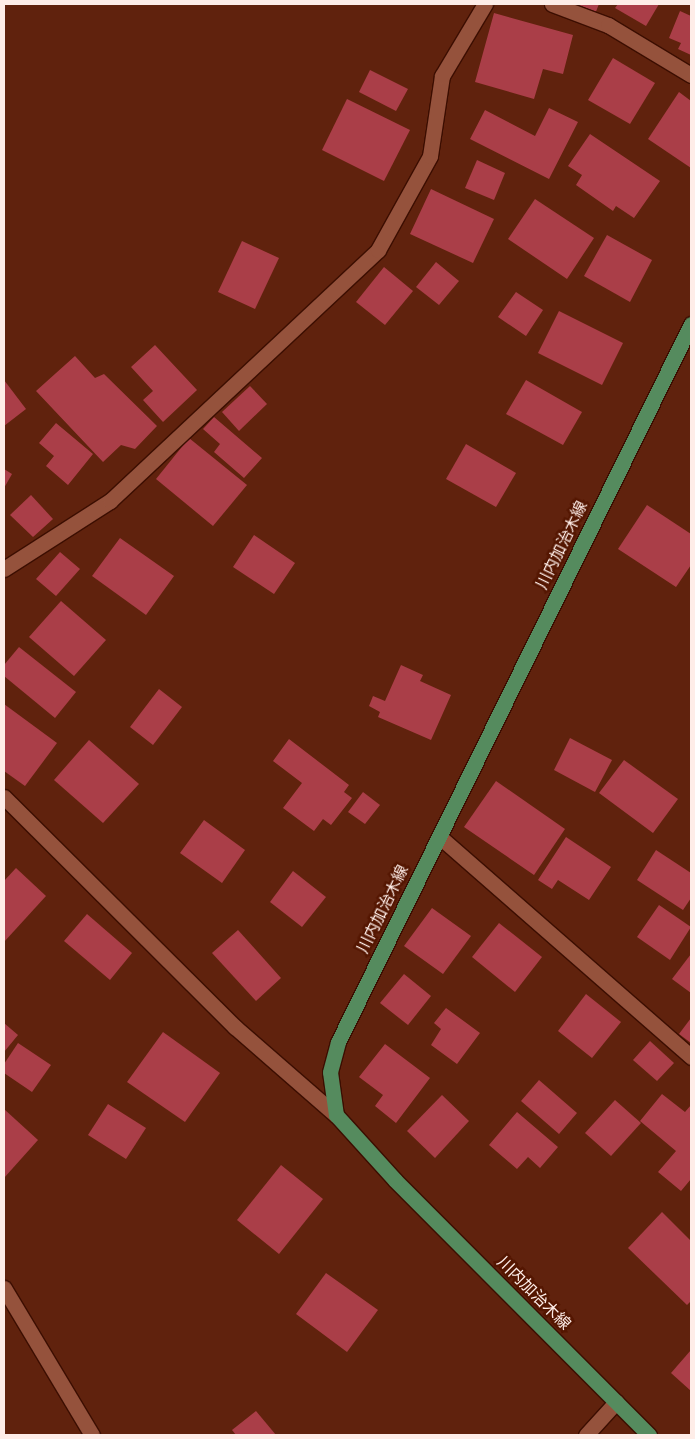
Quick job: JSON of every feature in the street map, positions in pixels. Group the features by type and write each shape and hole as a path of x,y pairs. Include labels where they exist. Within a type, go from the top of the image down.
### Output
{"main road":[{"name":"川内加治木線","path":"649,1435 336,1115 330,1072 338,1042 691,324"}],"street":[{"path":"4,569 110,501 378,250 430,156 442,76 485,4"},
{"path":"552,4 608,26 691,74"},
{"path":"4,797 235,1027 336,1115"},
{"path":"440,837 691,1057"},
{"path":"4,1288 92,1435"},
{"path":"586,1435 616,1402"}],"building":[{"path":"573,4 599,4 595,14"},
{"path":"618,4 659,4 646,26 615,8"},
{"path":"680,11 691,16 691,55 678,49 681,43 669,38"},
{"path":"494,13 573,35 563,74 543,69 534,99 475,82"},
{"path":"613,58 655,83 630,124 588,100"},
{"path":"370,70 408,89 396,111 359,92"},
{"path":"679,92 691,101 691,168 648,139"},
{"path":"347,99 410,130 384,181 322,150"},
{"path":"549,108 578,122 549,179 470,139 485,110 535,136"},
{"path":"590,134 660,181 634,218 616,206 613,211 576,185 582,175 568,166"},
{"path":"477,160 505,173 494,200 465,188"},
{"path":"431,189 494,219 473,263 410,234"},
{"path":"535,199 594,238 567,279 508,239"},
{"path":"607,235 652,260 630,302 584,276"},
{"path":"242,241 279,258 255,309 218,292"},
{"path":"436,262 459,281 439,305 416,287"},
{"path":"384,267 413,291 385,325 356,302"},
{"path":"516,292 543,310 526,336 498,317"},
{"path":"559,311 623,343 602,385 538,353"},
{"path":"155,345 197,390 163,422 143,400 153,391 131,367"},
{"path":"75,356 95,378 104,374 157,426 135,449 121,445 103,462 36,391"},
{"path":"4,380 26,409 4,426"},
{"path":"526,380 582,412 563,445 506,414"},
{"path":"250,386 267,404 239,431 222,412"},
{"path":"214,417 262,458 244,478 214,452 220,444 203,429"},
{"path":"56,423 93,454 68,485 46,466 54,456 39,443"},
{"path":"189,438 247,485 213,526 156,479"},
{"path":"466,444 516,473 496,507 446,479"},
{"path":"4,469 12,474 4,488"},
{"path":"31,495 53,519 33,537 10,515"},
{"path":"647,505 691,534 691,565 676,587 618,549"},
{"path":"254,535 295,563 274,594 233,567"},
{"path":"120,538 174,576 146,615 92,576"},
{"path":"60,552 80,569 56,596 36,579"},
{"path":"61,601 106,640 74,676 29,637"},
{"path":"19,647 76,692 55,718 4,676 4,665"},
{"path":"401,665 423,675 420,681 451,695 431,740 378,717 380,712 369,706 373,696 385,701"},
{"path":"159,689 182,707 153,745 130,727"},
{"path":"4,704 57,743 25,786 4,771"},
{"path":"570,738 612,760 595,792 554,770"},
{"path":"289,739 349,785 344,792 352,798 331,825 323,819 314,831 283,808 302,783 273,761"},
{"path":"89,740 139,784 103,823 54,780"},
{"path":"624,760 678,799 653,833 599,793"},
{"path":"496,781 565,829 534,875 464,827"},
{"path":"363,792 380,805 365,824 348,812"},
{"path":"204,820 245,850 222,883 180,853"},
{"path":"566,837 611,867 589,900 558,880 552,889 538,880"},
{"path":"656,850 691,873 691,898 683,910 637,880"},
{"path":"16,868 46,896 4,942 4,881"},
{"path":"293,871 326,897 302,927 270,902"},
{"path":"659,905 691,927 670,960 637,937"},
{"path":"432,908 471,936 443,974 404,946"},
{"path":"87,914 132,953 110,980 64,941"},
{"path":"499,923 542,957 515,992 472,957"},
{"path":"238,930 281,978 256,1001 212,953"},
{"path":"691,954 691,993 672,979"},
{"path":"404,974 431,996 408,1025 380,1003"},
{"path":"586,994 621,1022 592,1058 558,1031"},
{"path":"446,1008 480,1033 457,1064 431,1045 441,1029 434,1023"},
{"path":"691,1018 691,1043 679,1034"},
{"path":"4,1023 18,1035 4,1052"},
{"path":"163,1032 220,1073 185,1122 127,1082"},
{"path":"650,1041 674,1063 657,1081 633,1060"},
{"path":"18,1043 51,1065 32,1092 4,1073 4,1064"},
{"path":"385,1044 430,1078 396,1123 375,1106 383,1095 359,1077"},
{"path":"539,1080 577,1113 559,1134 521,1101"},
{"path":"662,1094 685,1112 691,1105 691,1179 681,1191 658,1172 676,1151 640,1121"},
{"path":"442,1095 469,1121 435,1158 407,1131"},
{"path":"615,1100 641,1123 611,1156 585,1133"},
{"path":"108,1104 146,1128 126,1159 88,1135"},
{"path":"4,1109 38,1140 4,1178"},
{"path":"517,1112 558,1147 540,1168 528,1157 517,1169 489,1145"},
{"path":"281,1165 323,1199 279,1254 237,1220"},
{"path":"662,1212 691,1241 691,1301 687,1305 628,1248"},
{"path":"326,1273 378,1310 347,1352 296,1314"},
{"path":"691,1350 691,1391 671,1373"},
{"path":"256,1411 276,1435 236,1435 232,1430"}]}
